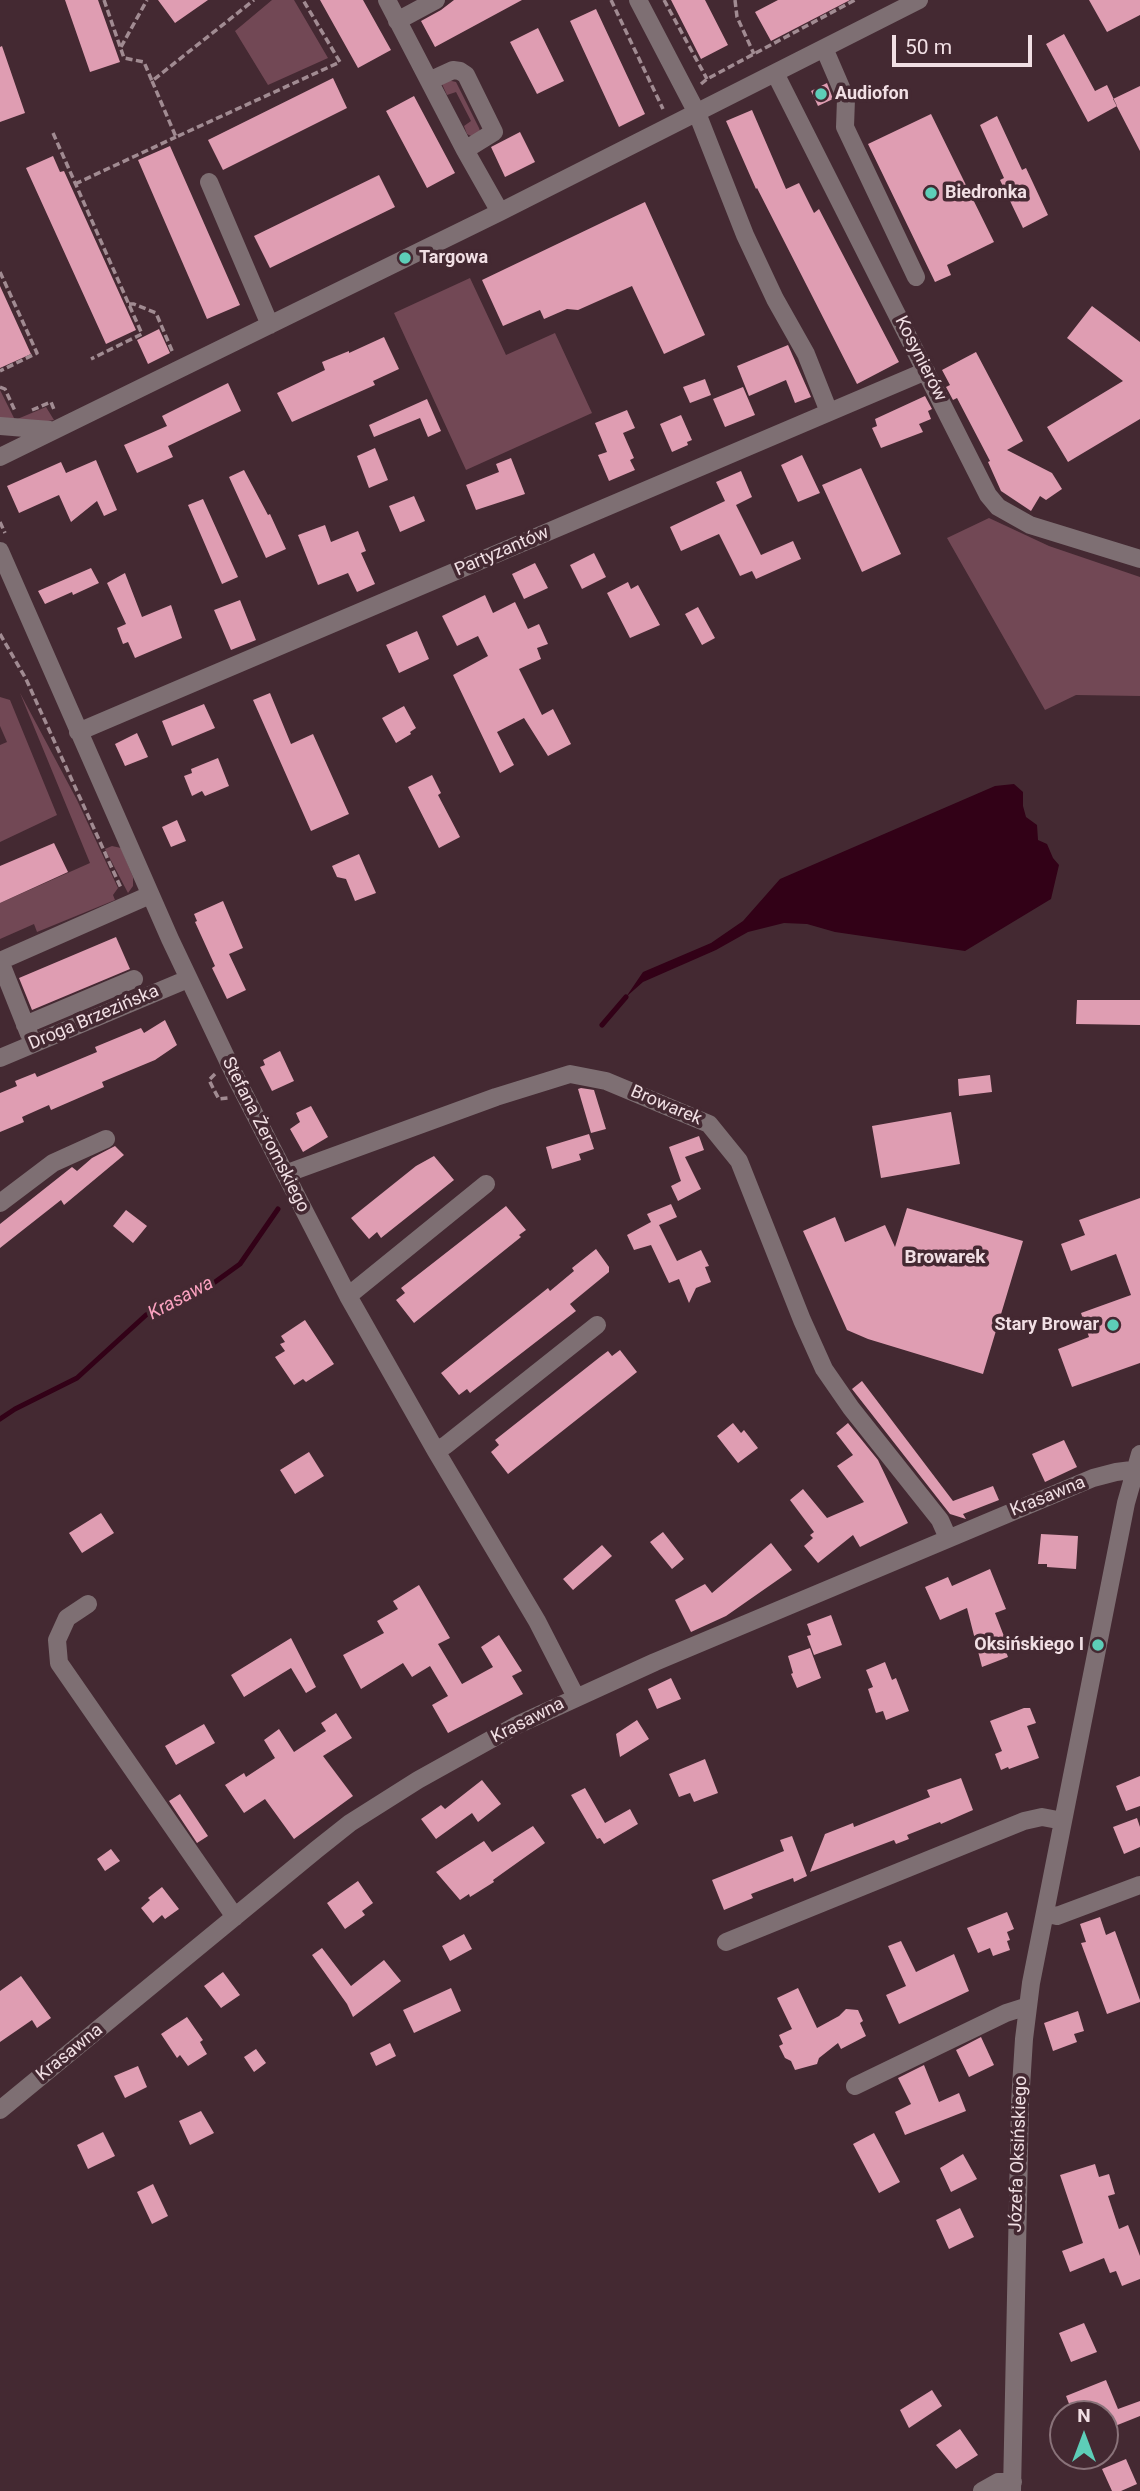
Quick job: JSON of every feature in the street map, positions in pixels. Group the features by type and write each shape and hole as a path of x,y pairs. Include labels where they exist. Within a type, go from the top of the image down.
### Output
{"street":[{"path":"387,0 500,212"},
{"path":"397,21 436,0"},
{"path":"638,0 697,113 745,235 775,299 806,354 830,412"},
{"path":"0,457 500,212 919,0"},
{"path":"824,48 846,99 845,127 916,277"},
{"path":"429,81 453,70 466,75 494,132 465,150"},
{"name":"Kosynierów","path":"775,73 988,495 999,507 1030,525 1140,559"},
{"path":"209,181 270,325"},
{"name":"Partyzantów","path":"78,732 926,371"},
{"path":"0,426 57,430"},
{"name":"Stefana Żeromskiego","path":"3,543 78,732 188,979 348,1296 537,1621 576,1697"},
{"path":"33,1044 0,961 150,895"},
{"path":"25,1025 134,979"},
{"name":"Droga Brzezińska","path":"0,1058 188,979"},
{"name":"Browarek","path":"285,1174 570,1074 606,1081 709,1124 739,1161 824,1369 851,1408 940,1520 948,1538"},
{"path":"0,1203 54,1163 106,1139"},
{"path":"348,1296 486,1184"},
{"path":"436,1451 597,1325"},
{"name":"Krasawna","path":"0,2110 350,1823 418,1780 515,1726 576,1697 948,1538 1093,1478 1138,1464"},
{"name":"Józefa Oksińskiego","path":"1012,2487 1020,2103 1028,2006 1063,1821 1138,1464"},
{"path":"88,1604 67,1618 57,1640 59,1663 235,1917"},
{"path":"726,1942 1024,1821 1042,1817 1063,1821"},
{"path":"1045,1913 1057,1916 1140,1885"},
{"path":"855,2086 1006,2013 1028,2006"},
{"path":"982,2491 999,2482 1012,2487"}],"path":[{"path":"104,0 124,58 144,62 176,137"},
{"path":"121,47 148,0"},
{"path":"152,81 254,0"},
{"path":"75,184 340,62 303,0"},
{"path":"611,0 665,114 707,79 855,0"},
{"path":"664,0 707,79"},
{"path":"735,0 737,17 754,54"},
{"path":"53,133 142,334 91,359"},
{"path":"0,272 37,352 0,370"},
{"path":"129,304 156,313 174,354"},
{"path":"0,522 3,543"},
{"path":"0,634 26,679"}],"shaded area":[{"path":"272,0 294,0 328,58 268,85 235,31"},
{"path":"447,80 456,82 479,128 480,131 473,137 467,134 464,126 471,121 456,92 447,95 442,84"},
{"path":"470,278 506,355 555,333 592,413 466,470 394,313"},
{"path":"0,390 15,420 46,407 54,420 31,424 0,419"},
{"path":"989,518 1049,546 1140,577 1140,696 1076,695 1045,710 947,538"},
{"path":"20,693 77,800 118,888 113,895 115,900 37,932 34,924 0,939 0,903 90,863"},
{"path":"0,697 10,700 57,815 0,842 0,745 7,742 0,726"},
{"path":"1014,784 1023,792 1026,817 1037,825 1038,840 1047,844 1059,865 1051,899 965,951 835,932 807,924 784,923 748,932 716,950 643,982 626,997 643,972 711,943 743,921 780,879 995,786"},
{"path":"112,846 121,848 133,877 133,886 128,893 105,849"}],"building":[{"path":"65,0 98,0 120,62 90,72"},
{"path":"158,0 208,0 175,23"},
{"path":"320,0 363,0 391,50 358,68"},
{"path":"454,0 522,0 435,47 421,21"},
{"path":"671,0 705,0 728,45 701,59"},
{"path":"778,0 850,0 771,41 755,12"},
{"path":"1089,0 1140,0 1140,15 1107,32"},
{"path":"596,9 645,114 619,127 570,21"},
{"path":"538,28 564,81 537,94 510,42"},
{"path":"1064,34 1095,91 1107,85 1117,106 1088,122 1046,44"},
{"path":"2,46 25,113 0,122 0,47"},
{"path":"333,78 347,108 223,170 208,140"},
{"path":"827,83 833,99 818,106 811,91"},
{"path":"1140,86 1140,151 1113,99"},
{"path":"414,96 455,173 427,188 386,111"},
{"path":"752,110 786,189 799,183 814,213 819,209 899,362 857,384 756,189 726,121"},
{"name":"Biedronka","path":"931,114 994,242 947,265 951,275 935,282 868,144"},
{"path":"997,116 1022,170 1026,168 1048,215 1023,228 1000,180 1004,178 980,125"},
{"path":"520,132 535,162 505,177 491,147"},
{"path":"170,146 240,305 207,319 138,160"},
{"path":"53,156 60,172 64,171 136,330 106,344 26,168"},
{"path":"379,175 395,207 270,268 254,236"},
{"path":"645,202 705,335 664,354 632,286 578,310 567,309 544,319 540,310 503,326 482,280"},
{"path":"0,286 31,354 0,368"},
{"path":"1092,306 1140,342 1140,419 1068,462 1047,427 1123,381 1067,338"},
{"path":"159,329 170,353 148,364 137,340"},
{"path":"384,337 399,369 373,381 375,385 292,422 277,393 325,370 322,362"},
{"path":"788,345 811,397 795,403 786,380 749,396 737,366"},
{"path":"976,352 1023,441 1007,450 1052,473 1062,489 1046,500 1040,496 1031,511 1001,491 988,462 990,461 957,398 953,400 946,387 950,385 942,370"},
{"path":"705,379 711,395 690,403 683,387"},
{"path":"228,383 241,411 168,446 173,457 137,473 124,445 167,426 162,416"},
{"path":"743,387 755,415 725,427 713,399"},
{"path":"925,396 932,409 928,411 931,419 919,424 923,432 881,448 872,428 877,426 875,419"},
{"path":"427,399 441,431 428,437 420,418 374,437 369,425"},
{"path":"627,410 635,428 623,433 634,458 630,460 635,470 609,481 598,455 607,452 595,423"},
{"path":"681,415 692,440 687,442 688,445 672,452 660,424"},
{"path":"375,448 388,480 369,488 357,456"},
{"path":"802,455 820,493 798,502 781,465"},
{"path":"511,458 525,494 476,510 466,485 499,472 496,464"},
{"path":"96,460 117,510 104,516 97,501 71,522 59,495 19,513 7,486 61,462 66,473"},
{"path":"861,468 901,554 862,572 822,485"},
{"path":"244,470 268,515 270,514 286,549 266,558 229,477"},
{"path":"741,471 752,497 736,505 761,555 793,541 801,559 756,579 752,571 740,576 719,534 681,551 670,527 725,501 716,482"},
{"path":"414,496 425,521 400,532 389,506"},
{"path":"203,499 238,577 222,584 188,505"},
{"path":"325,525 331,542 358,531 366,551 361,553 375,584 357,592 348,573 318,585 298,535"},
{"path":"594,553 606,577 582,589 570,565"},
{"path":"535,563 548,588 524,599 512,574"},
{"path":"91,568 99,583 45,604 38,591"},
{"path":"125,573 142,617 171,605 182,638 135,658 128,642 123,644 117,628 126,624 107,583"},
{"path":"628,582 631,589 638,585 660,625 630,638 607,593"},
{"path":"485,595 493,613 515,602 528,629 539,624 548,644 537,648 541,659 519,669 542,715 553,709 571,744 548,756 524,718 497,732 514,765 500,773 453,675 488,656 478,636 457,646 442,616"},
{"path":"240,600 256,640 231,650 214,610"},
{"path":"698,607 715,638 702,645 685,614"},
{"path":"417,631 429,659 399,673 386,645"},
{"path":"270,693 291,744 313,734 349,814 311,831 253,700"},
{"path":"204,704 215,728 172,746 162,721"},
{"path":"404,706 416,728 396,743 382,718"},
{"path":"137,733 148,757 125,766 115,744"},
{"path":"218,758 229,786 205,796 202,791 192,796 184,776 192,773 191,769"},
{"path":"432,775 441,793 438,795 460,837 439,848 408,787"},
{"path":"177,820 186,841 171,847 162,827"},
{"path":"54,843 68,872 0,903 0,866"},
{"path":"359,854 376,893 355,901 346,879 337,877 332,866"},
{"path":"223,901 243,948 229,954 246,990 227,999 212,968 215,966 194,914"},
{"path":"116,937 130,969 32,1010 19,978"},
{"path":"1077,1000 1140,1000 1140,1025 1076,1024"},
{"path":"165,1020 177,1045 155,1060 102,1082 104,1087 51,1110 49,1105 22,1117 24,1122 0,1132 0,1093 17,1086 15,1081 35,1073 37,1077 97,1052 95,1047 141,1028 144,1033"},
{"path":"280,1051 294,1081 272,1091 260,1067 265,1065 263,1060"},
{"path":"990,1075 992,1092 959,1096 958,1079"},
{"path":"578,1089 594,1090 606,1129 591,1133"},
{"path":"311,1106 328,1137 303,1152 290,1129 300,1122 296,1113"},
{"path":"951,1112 960,1164 881,1178 872,1126"},
{"path":"589,1134 594,1149 579,1154 581,1160 552,1169 546,1147"},
{"path":"699,1136 704,1150 685,1157 701,1189 678,1201 671,1186 681,1181 669,1147"},
{"path":"115,1146 124,1155 64,1205 61,1200 0,1248 0,1224 72,1167 77,1171 92,1158"},
{"path":"434,1156 454,1180 381,1238 377,1232 369,1239 351,1218 416,1166"},
{"path":"1140,1198 1140,1363 1072,1387 1058,1349 1089,1337 1081,1313 1131,1295 1116,1254 1071,1271 1061,1244 1085,1235 1079,1220"},
{"path":"671,1204 677,1217 659,1225 677,1261 701,1250 709,1266 705,1267 711,1282 696,1288 689,1303 679,1279 669,1283 651,1245 634,1250 627,1235 651,1222 647,1214"},
{"path":"506,1206 526,1230 519,1235 521,1237 414,1323 396,1300 405,1293 401,1288"},
{"path":"907,1208 1023,1241 983,1374 847,1330 803,1231 835,1217 845,1242 885,1225 895,1247"},
{"path":"126,1210 147,1226 133,1243 113,1226"},
{"path":"596,1249 609,1267 609,1272 570,1304 576,1311 470,1393 467,1389 459,1395 441,1373 548,1288 550,1291 574,1271 572,1268"},
{"path":"305,1320 334,1364 306,1382 303,1379 294,1385 275,1357 285,1351 280,1344 285,1342 281,1336"},
{"path":"620,1350 637,1372 508,1474 491,1452 499,1445 495,1440 608,1351 612,1356"},
{"path":"862,1381 953,1501 993,1486 999,1500 963,1514 966,1519 950,1514 852,1389"},
{"path":"733,1423 741,1433 744,1430 758,1448 738,1463 717,1436"},
{"path":"848,1423 878,1460 908,1523 860,1547 853,1535 818,1563 804,1546 813,1538 810,1535 814,1532 790,1500 803,1489 827,1518 864,1502 837,1466 853,1455 836,1433"},
{"path":"1064,1440 1077,1467 1045,1482 1032,1454"},
{"path":"309,1452 324,1476 295,1494 280,1470"},
{"path":"101,1513 114,1533 82,1553 69,1533"},
{"path":"663,1532 684,1559 672,1569 650,1542"},
{"path":"1041,1534 1078,1536 1076,1569 1038,1564"},
{"path":"771,1543 792,1570 726,1616 691,1632 675,1600 705,1584 712,1593"},
{"path":"602,1545 612,1556 573,1590 563,1579"},
{"path":"990,1569 1006,1609 995,1613 1007,1644 1005,1649 1008,1657 982,1667 967,1608 940,1620 925,1587 948,1577 952,1586"},
{"path":"419,1585 450,1638 438,1644 462,1684 493,1667 481,1647 499,1635 522,1671 512,1676 523,1694 448,1733 432,1705 448,1696 430,1666 412,1677 403,1663 361,1689 343,1655 384,1633 377,1621 398,1609 393,1601"},
{"path":"831,1615 842,1645 814,1655 807,1636 811,1635 807,1624"},
{"path":"291,1638 316,1687 306,1693 291,1668 244,1697 231,1675"},
{"path":"810,1648 821,1678 797,1688 788,1656"},
{"path":"885,1662 892,1680 896,1678 909,1711 886,1720 883,1711 876,1713 868,1689 873,1687 866,1670"},
{"path":"671,1678 681,1699 657,1709 648,1689"},
{"path":"1030,1708 1036,1723 1027,1726 1039,1758 1001,1770 995,1754 1002,1751 990,1721"},
{"path":"336,1713 352,1738 323,1756 353,1796 294,1839 265,1799 244,1813 225,1785 244,1773 246,1777 275,1758 264,1740 279,1729 294,1752 326,1731 321,1723"},
{"path":"637,1720 649,1739 620,1757 616,1734"},
{"path":"204,1724 215,1743 176,1765 165,1746"},
{"path":"705,1759 718,1793 694,1802 690,1793 679,1797 669,1774"},
{"path":"1140,1776 1140,1806 1126,1811 1116,1786"},
{"path":"961,1778 973,1810 907,1835 909,1839 896,1844 894,1840 810,1872 825,1834 853,1823 854,1827 930,1797 927,1790"},
{"path":"482,1780 501,1804 478,1822 472,1813 436,1839 421,1819 441,1805 445,1809"},
{"path":"585,1788 605,1823 630,1809 638,1824 604,1844 600,1838 597,1839 571,1795"},
{"path":"180,1794 208,1836 197,1843 169,1801"},
{"path":"1137,1818 1140,1847 1124,1854 1113,1827"},
{"path":"533,1826 545,1843 470,1897 469,1894 460,1900 436,1872 484,1841 492,1852"},
{"path":"792,1836 807,1876 794,1882 793,1878 751,1894 753,1898 724,1910 712,1880 784,1851 780,1840"},
{"path":"111,1849 120,1861 105,1871 97,1859"},
{"path":"358,1881 373,1903 362,1911 365,1915 345,1929 327,1903"},
{"path":"162,1887 179,1909 165,1919 162,1915 153,1923 141,1908 150,1900 148,1898"},
{"path":"1007,1912 1014,1929 1007,1932 1010,1950 993,1956 990,1948 978,1953 967,1928"},
{"path":"1100,1917 1106,1935 1115,1931 1140,2000 1107,2014 1081,1943 1086,1942 1080,1924"},
{"path":"464,1934 472,1949 450,1961 442,1946"},
{"path":"901,1941 916,1972 954,1954 969,1991 899,2024 886,1995 906,1986 888,1946"},
{"path":"322,1948 351,1986 384,1960 401,1981 353,2017 347,2004 312,1955"},
{"path":"223,1972 240,1995 221,2008 204,1986"},
{"path":"21,1976 51,2018 37,2028 32,2020 0,2042 0,1991"},
{"path":"451,1988 461,2011 414,2033 403,2010"},
{"path":"798,1988 817,2028 846,2009 858,2010 866,2036 841,2049 838,2043 819,2058 817,2064 795,2070 779,2046 783,2044 779,2035 792,2029 777,1998"},
{"path":"1078,2011 1084,2031 1074,2034 1077,2042 1053,2051 1044,2023"},
{"path":"187,2017 203,2040 200,2042 207,2054 188,2066 180,2055 177,2058 161,2034"},
{"path":"981,2037 994,2065 969,2077 956,2050"},
{"path":"390,2043 396,2056 376,2066 370,2053"},
{"path":"256,2049 266,2063 254,2072 244,2057"},
{"path":"924,2065 939,2102 959,2093 966,2111 905,2135 895,2112 911,2104 898,2078"},
{"path":"138,2066 147,2087 125,2098 114,2076"},
{"path":"201,2111 214,2133 190,2145 179,2121"},
{"path":"103,2132 115,2156 88,2169 77,2145"},
{"path":"874,2133 900,2182 879,2193 853,2144"},
{"path":"963,2154 977,2179 951,2192 940,2168"},
{"path":"1095,2164 1099,2177 1109,2174 1115,2194 1108,2196 1119,2229 1128,2225 1140,2256 1140,2279 1122,2286 1116,2271 1110,2273 1104,2258 1070,2272 1062,2251 1083,2243 1060,2175"},
{"path":"153,2184 168,2216 152,2224 137,2192"},
{"path":"960,2208 974,2237 949,2249 936,2220"},
{"path":"1084,2323 1097,2352 1071,2362 1059,2333"},
{"path":"1106,2380 1114,2400 1068,2400 1066,2396"},
{"path":"932,2390 942,2406 909,2428 900,2410"},
{"path":"1140,2401 1140,2416 1119,2424 1119,2409"},
{"path":"960,2429 978,2455 956,2469 936,2445"},
{"path":"1126,2459 1137,2484 1121,2491 1112,2491 1102,2470 1119,2470 1119,2462"}],"waterway":[{"name":"Krasawa","path":"602,1025 626,997"},
{"name":"Krasawa","path":"0,1419 77,1378 146,1315 215,1282 240,1264 278,1209"}],"place":[{"name":"Audiofon","path":"821,94"},
{"name":"Biedronka","path":"931,193"},
{"name":"Targowa","path":"405,258"},
{"name":"Stary Browar","path":"1113,1325"},
{"name":"Oksińskiego I","path":"1098,1645"}],"district":[{"name":"Browarek","path":"945,1258"}]}
